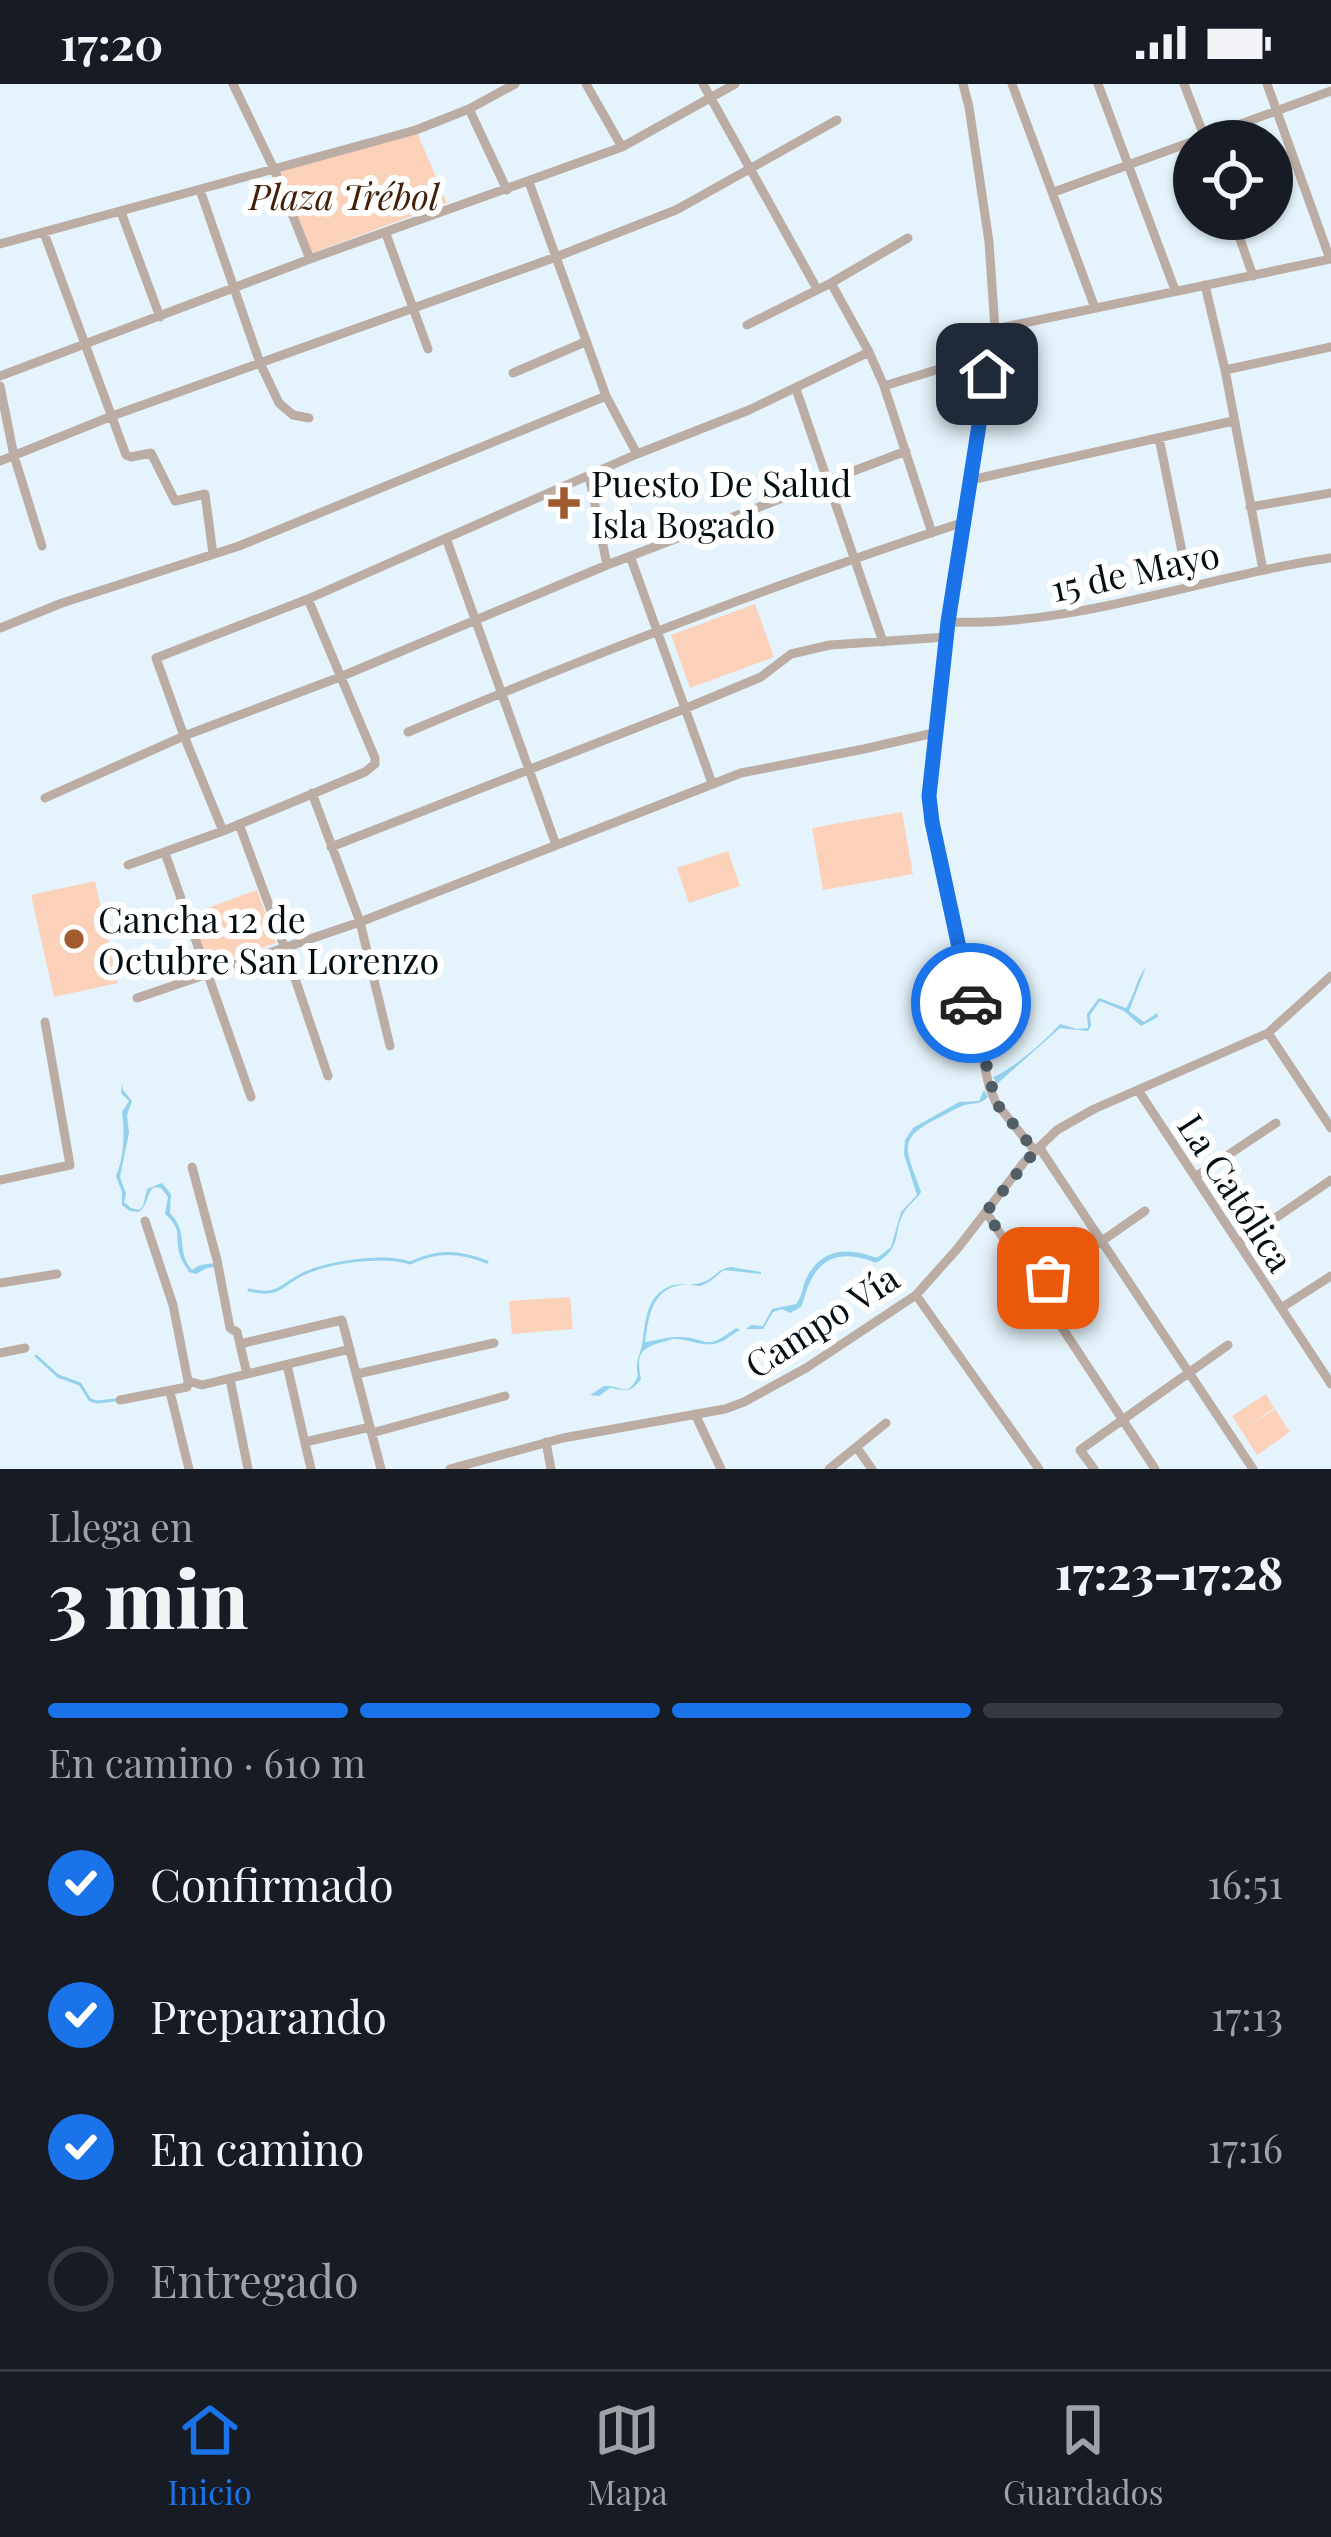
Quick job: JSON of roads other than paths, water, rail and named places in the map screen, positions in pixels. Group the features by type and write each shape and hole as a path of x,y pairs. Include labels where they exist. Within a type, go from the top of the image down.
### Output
{"street":[{"path":"232,84 275,171 310,260"},
{"path":"0,244 416,130 515,84"},
{"path":"586,84 622,147"},
{"path":"703,84 817,289"},
{"path":"0,376 622,147 736,84"},
{"path":"963,84 988,242 995,329 948,622 929,796 932,822 996,1103 1037,1149 1102,1241 1253,1469"},
{"path":"1012,84 1095,308"},
{"path":"1098,84 1175,290"},
{"path":"1184,84 1198,120"},
{"path":"995,329 1331,259 1267,84"},
{"path":"1252,120 1331,91"},
{"path":"469,109 506,190"},
{"path":"0,460 676,210 837,120"},
{"path":"1054,192 1173,149"},
{"path":"530,182 606,396 637,454"},
{"path":"200,190 260,363 283,408 309,418"},
{"path":"121,212 160,317"},
{"path":"44,232 125,454 151,454 175,501 206,494 213,554"},
{"path":"386,234 428,349"},
{"path":"747,325 908,238"},
{"path":"1240,240 1252,276"},
{"path":"831,283 884,386 932,532"},
{"path":"1204,285 1263,570"},
{"path":"513,373 585,342"},
{"path":"1225,370 1331,347"},
{"path":"224,831 156,658 308,599 796,389 869,352"},
{"path":"884,386 992,353"},
{"path":"0,386 14,456 42,546"},
{"path":"796,389 883,642"},
{"path":"0,628 62,603 221,553 606,396"},
{"path":"971,480 1234,421"},
{"path":"1159,438 1189,586"},
{"path":"45,798 184,736 607,565 906,452"},
{"path":"589,475 607,565"},
{"path":"1250,507 1331,493"},
{"path":"408,732 657,630 964,522"},
{"path":"446,538 556,845"},
{"path":"630,556 712,783"},
{"name":"15 de Mayo","path":"948,622 1046,617 1331,558"},
{"path":"128,865 224,831 375,764 308,599"},
{"path":"331,847 761,677 791,654 830,645 947,637"},
{"path":"137,998 360,922 740,772 938,732"},
{"path":"311,793 360,922 390,1046"},
{"path":"239,824 328,1076"},
{"path":"165,853 251,1097"},
{"name":"Campo Vía","path":"455,1468 546,1442 725,1409 828,1355 916,1295 1050,1136 1080,1116 1268,1034 1331,976"},
{"path":"0,1180 70,1165 45,1022"},
{"path":"1268,1034 1331,1128"},
{"name":"La Católica","path":"1138,1090 1331,1384"},
{"path":"1195,1177 1276,1123"},
{"path":"192,1167 229,1324 237,1331 247,1375"},
{"path":"1238,1243 1331,1180"},
{"path":"1017,1300 1145,1211"},
{"path":"986,1212 1155,1469"},
{"path":"145,1221 192,1382"},
{"path":"0,1283 57,1274"},
{"path":"1281,1308 1331,1276"},
{"path":"916,1295 1039,1469"},
{"path":"240,1344 342,1320 382,1469"},
{"path":"357,1374 494,1343"},
{"path":"1094,1469 1080,1450 1228,1345"},
{"path":"0,1353 25,1348"},
{"path":"120,1400 350,1349"},
{"path":"287,1365 311,1469"},
{"path":"230,1379 248,1469"},
{"path":"170,1392 189,1469"},
{"path":"305,1442 506,1396"},
{"path":"694,1414 721,1469"},
{"path":"830,1469 886,1423"},
{"path":"546,1442 550,1469"},
{"path":"857,1448 872,1469"}],"water":[{"path":"1146,967 1129,1011 1144,1022 1157,1013 1158,1017 1141,1026 1124,1011 1100,1001 1090,1015 1088,1031 1060,1028 997,1084 993,1077 1028,1054 1060,1024 1088,1028 1087,1014 1099,998 1126,1008"},
{"path":"122,1084 132,1101 120,1177 124,1202 139,1210 147,1189 162,1183 171,1194 170,1213 179,1228 187,1263 192,1270 216,1263 216,1267 189,1272 181,1257 177,1229 165,1214 168,1197 161,1188 151,1190 144,1206 139,1212 122,1205 116,1176 123,1144 122,1112 129,1101 121,1093"},
{"path":"984,1090 985,1100 953,1110 911,1138 908,1154 921,1192 902,1215 894,1244 885,1257 876,1263 849,1256 825,1263 812,1278 801,1307 790,1313 773,1312 763,1329 746,1329 763,1326 772,1309 796,1304 805,1280 829,1255 848,1251 877,1258 891,1247 901,1212 917,1195 904,1154 905,1140 913,1128 959,1102 979,1101"},
{"path":"723,1269 761,1274 724,1270 702,1285 666,1290 654,1304 645,1342 687,1337 711,1342 740,1330 717,1343 673,1339 649,1347 640,1358 641,1379 634,1387 624,1390 610,1388 599,1396 590,1395 604,1386 627,1389 634,1383 649,1309 661,1291 673,1285 701,1283"}],"waterway":[{"path":"249,1290 273,1291 314,1270 356,1261 410,1263 448,1254 487,1262"},
{"path":"36,1356 58,1376 80,1384 90,1400 115,1400"}],"place":[{"name":"Puesto De Salud Isla Bogado","path":"564,503"},
{"name":"Cancha 12 de Octubre San Lorenzo","path":"74,939"}],"park label":[{"name":"Plaza Trébol","path":"344,195"}]}
